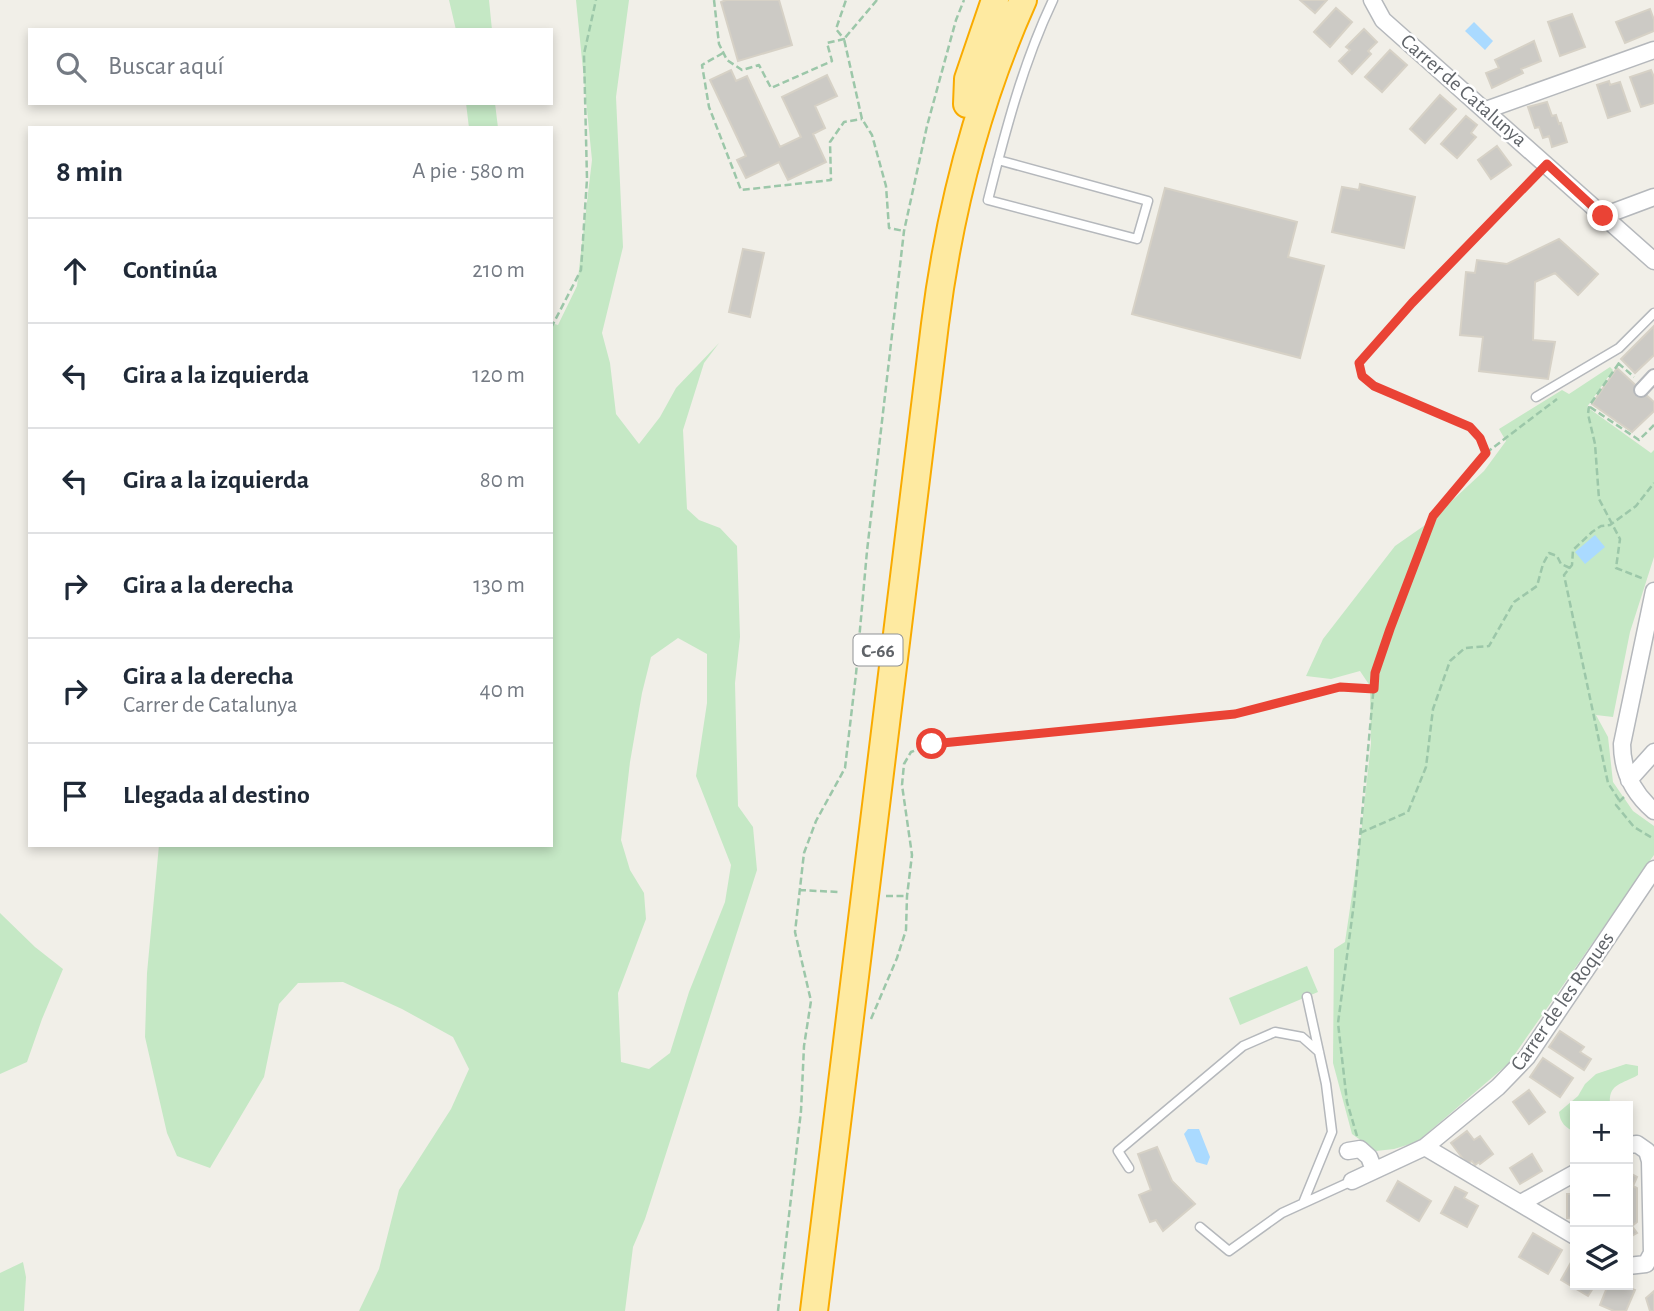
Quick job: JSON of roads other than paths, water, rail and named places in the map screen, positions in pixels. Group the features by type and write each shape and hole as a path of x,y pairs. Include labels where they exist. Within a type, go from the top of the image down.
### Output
{"highway":[{"path":"995,0 968,79 974,109 999,89 1034,0"},
{"name":"C-66","path":"814,1311 938,300 950,231 971,144 974,109 1005,0"},
{"name":"C-66","path":"798,1311 931,240 945,178 1023,0"}],"street":[{"name":"Carrer de Catalunya","path":"1372,0 1383,20 1654,261"},
{"path":"1486,110 1654,50"},
{"path":"1603,216 1654,197"},
{"path":"1640,390 1654,376"},
{"path":"1650,585 1622,744 1624,767 1632,785 1654,811"},
{"path":"1632,785 1654,752"},
{"name":"Carrer de les Roques","path":"1352,1181 1425,1147 1498,1087 1527,1057 1654,869"},
{"path":"1633,1144 1647,1150 1650,1161 1652,1253 1646,1264 1633,1265"},
{"path":"1425,1147 1570,1233"},
{"path":"1354,1150 1369,1157 1374,1170"},
{"path":"1521,1203 1570,1176"}],"lane":[{"path":"998,160 1148,201 1137,239 988,200 998,160 1021,79 1053,0"},
{"path":"1536,397 1619,348 1654,313"},
{"path":"1303,1203 1332,1132 1307,997"},
{"path":"1129,1168 1118,1151 1242,1046 1275,1032 1302,1037 1319,1052"},
{"path":"1200,1227 1229,1251 1282,1213 1352,1181"}],"water":[{"path":"1474,22 1493,41 1485,50 1465,31"},
{"path":"1595,535 1605,547 1585,564 1575,552"},
{"path":"1188,1129 1199,1129 1210,1157 1207,1165 1196,1162 1184,1134"}]}
